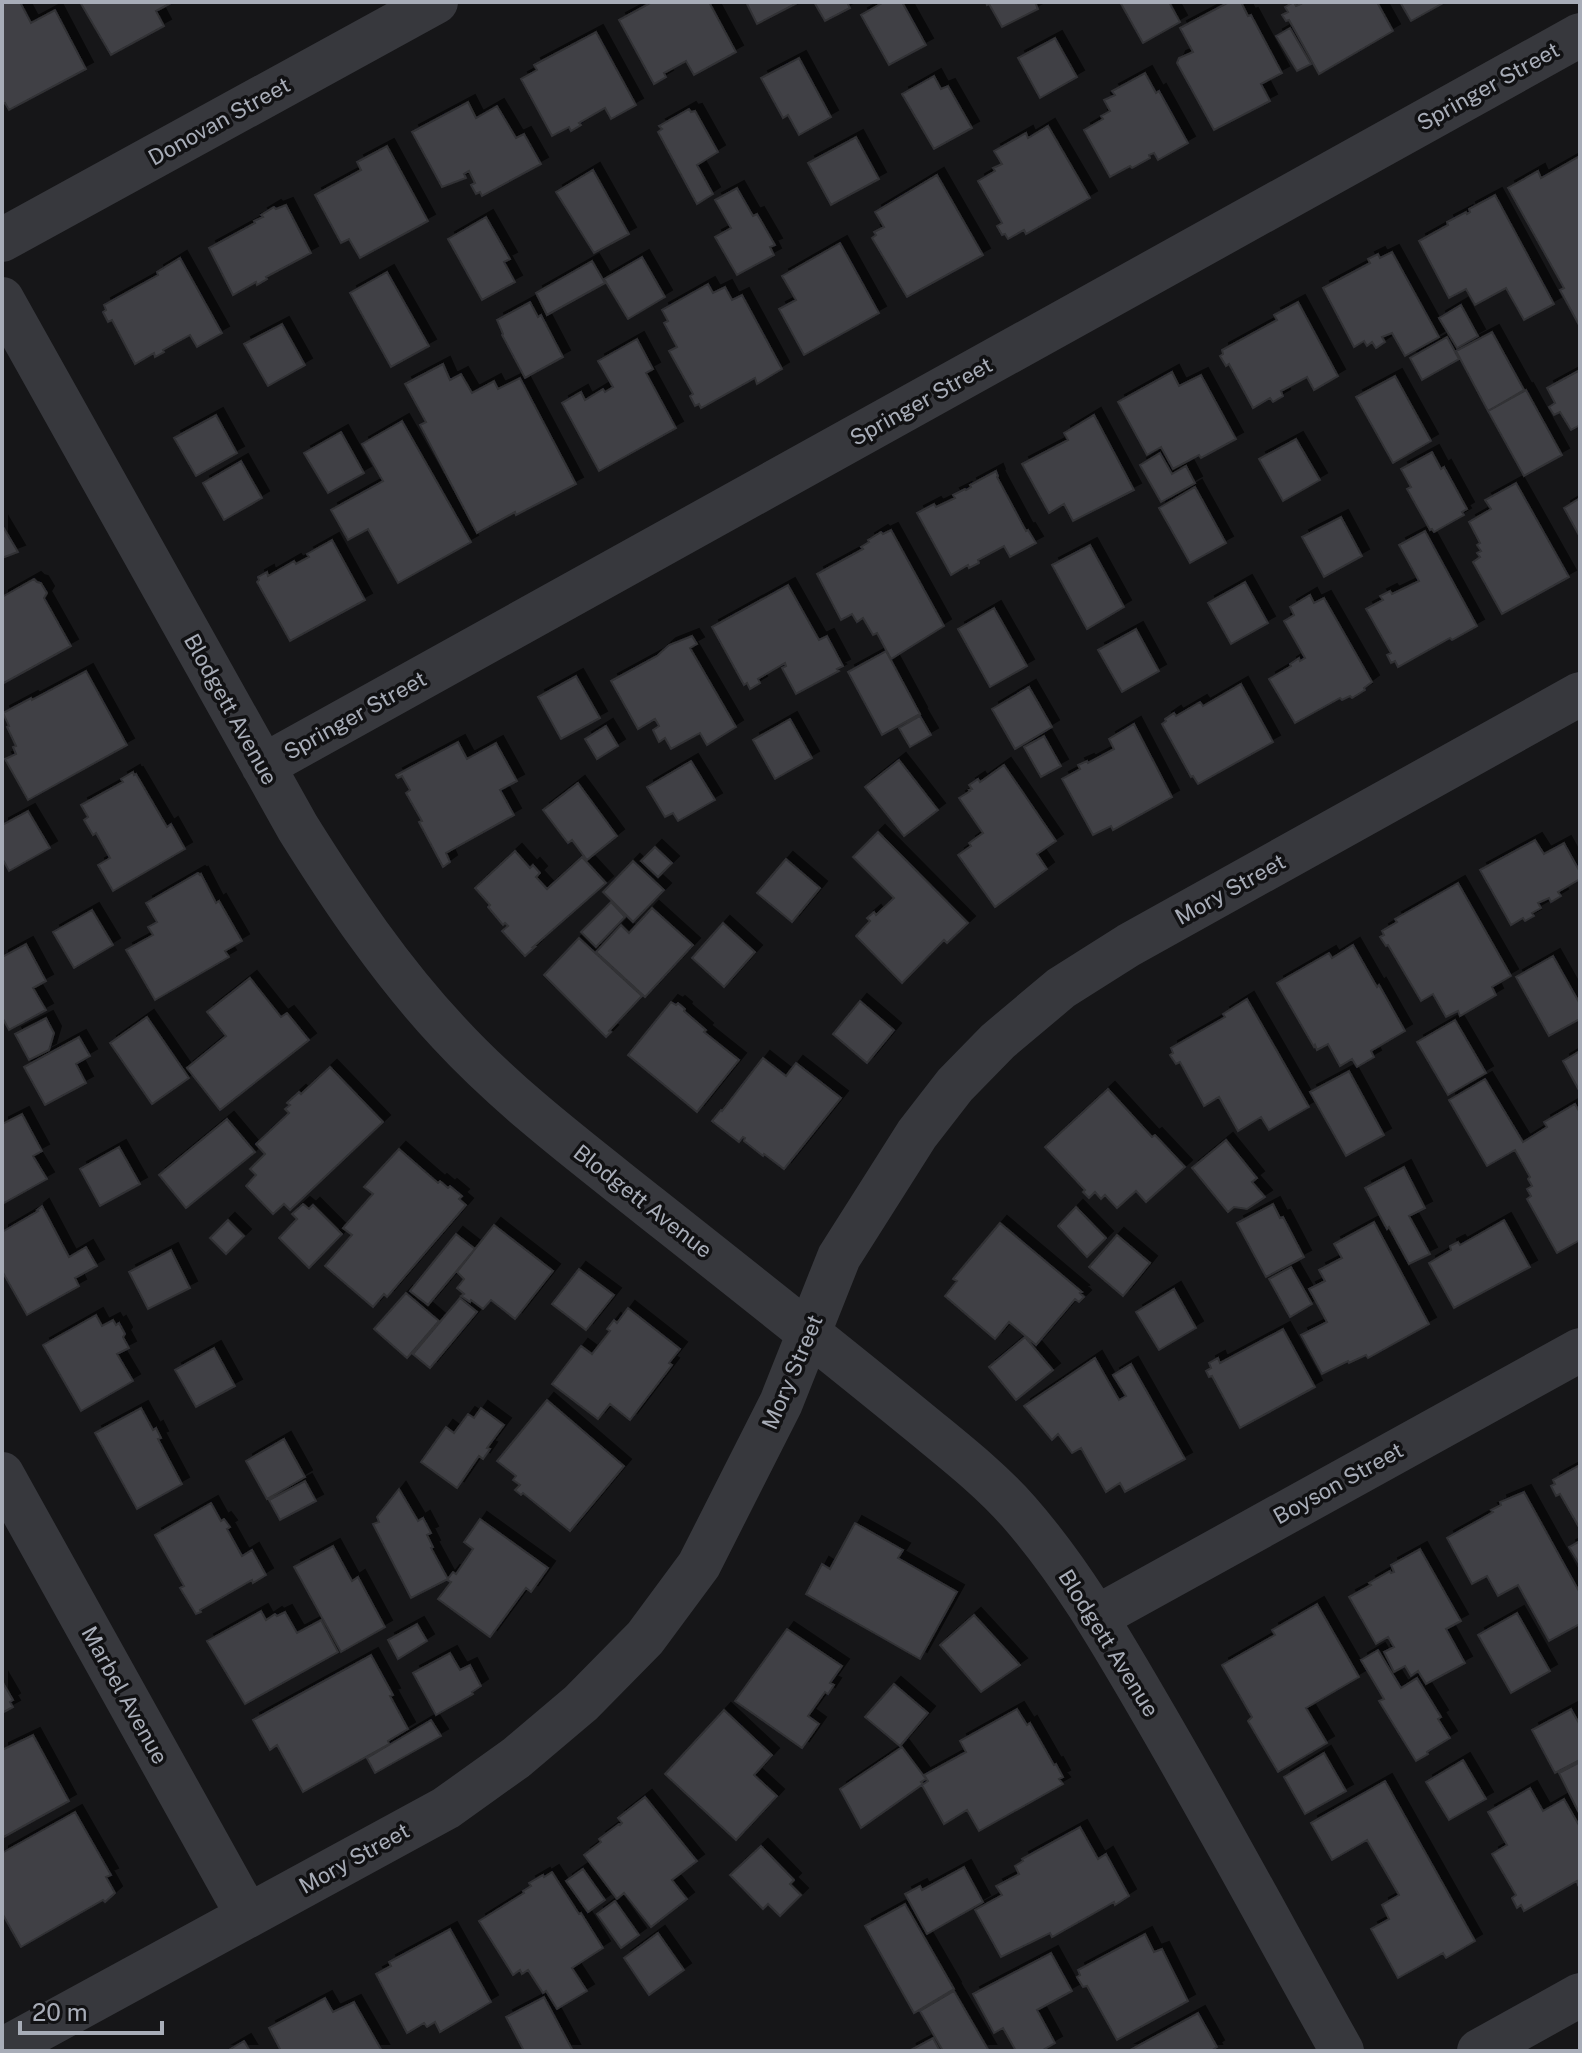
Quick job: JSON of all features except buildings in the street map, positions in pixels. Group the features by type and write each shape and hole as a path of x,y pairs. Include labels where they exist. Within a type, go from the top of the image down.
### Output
{"street":[{"name":"Donovan Street","path":"2,240 436,2"},
{"name":"Springer Street","path":"263,766 1580,35"},
{"name":"Blodgett Avenue","path":"2,299 298,828 373,940 447,1032 480,1065 547,1124 810,1333 971,1466 1017,1510 1060,1562 1097,1617 1342,2051"},
{"name":"Mory Street","path":"2,2050 446,1808 527,1749 581,1703 645,1638 699,1565 781,1403 839,1257 917,1134 955,1085 998,1041 1061,988 1129,945 1580,694"},
{"name":"Boyson Street","path":"1097,1617 1580,1350"},
{"name":"Marbel Avenue","path":"2,1474 248,1916"},
{"path":"1479,2051 1580,1995"}]}
